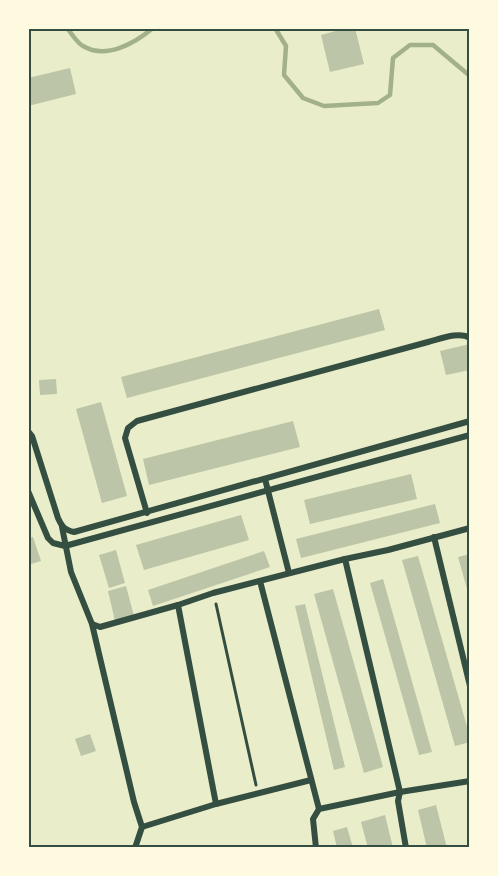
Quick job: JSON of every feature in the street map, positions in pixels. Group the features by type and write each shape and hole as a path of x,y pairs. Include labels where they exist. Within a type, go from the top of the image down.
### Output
{"street":[{"path":"147,513 125,438 128,428 137,422 428,342 466,335 470,338"},
{"path":"62,526 74,532 470,421"},
{"path":"28,431 32,436 62,526 71,572 92,624 134,802 142,826 135,848"},
{"path":"28,492 48,538 53,543 65,546 470,435"},
{"path":"265,479 289,573"},
{"path":"92,624 100,627 213,593 470,528"},
{"path":"434,537 470,686"},
{"path":"345,559 400,792 398,801 406,848"},
{"path":"260,581 319,809 313,819 316,848"},
{"path":"178,605 216,804"},
{"path":"142,826 311,780"},
{"path":"319,809 400,792 470,781"}],"path":[{"path":"213,593 258,794"}],"building":[{"path":"355,28 364,64 330,72 321,35"},
{"path":"70,68 76,94 28,106 28,78"},
{"path":"379,309 385,330 127,398 121,377"},
{"path":"470,344 470,370 446,375 440,351"},
{"path":"56,379 57,394 40,395 39,380"},
{"path":"101,402 127,496 102,503 76,409"},
{"path":"293,421 300,447 149,485 143,459"},
{"path":"411,474 417,499 310,524 304,500"},
{"path":"435,504 440,523 301,558 296,539"},
{"path":"241,515 249,540 144,570 136,545"},
{"path":"33,537 41,561 28,565 28,538"},
{"path":"116,550 125,583 109,588 99,555"},
{"path":"264,551 270,567 153,606 148,590"},
{"path":"470,554 470,596 469,596 458,557"},
{"path":"418,556 470,737 470,742 455,746 402,560"},
{"path":"383,579 432,752 419,755 370,583"},
{"path":"126,586 134,616 115,621 108,591"},
{"path":"333,589 383,767 364,773 314,594"},
{"path":"305,604 345,767 334,770 295,606"},
{"path":"90,734 96,751 81,756 75,739"},
{"path":"436,805 447,848 427,848 418,810"},
{"path":"385,815 393,848 368,848 361,822"},
{"path":"347,827 353,848 337,848 333,831"}],"waterway":[{"path":"67,28 81,45 101,51 120,48 153,28"},
{"path":"275,28 286,46 284,75 303,98 324,106 378,103 390,95 393,58 410,45 433,45 470,76"}]}
